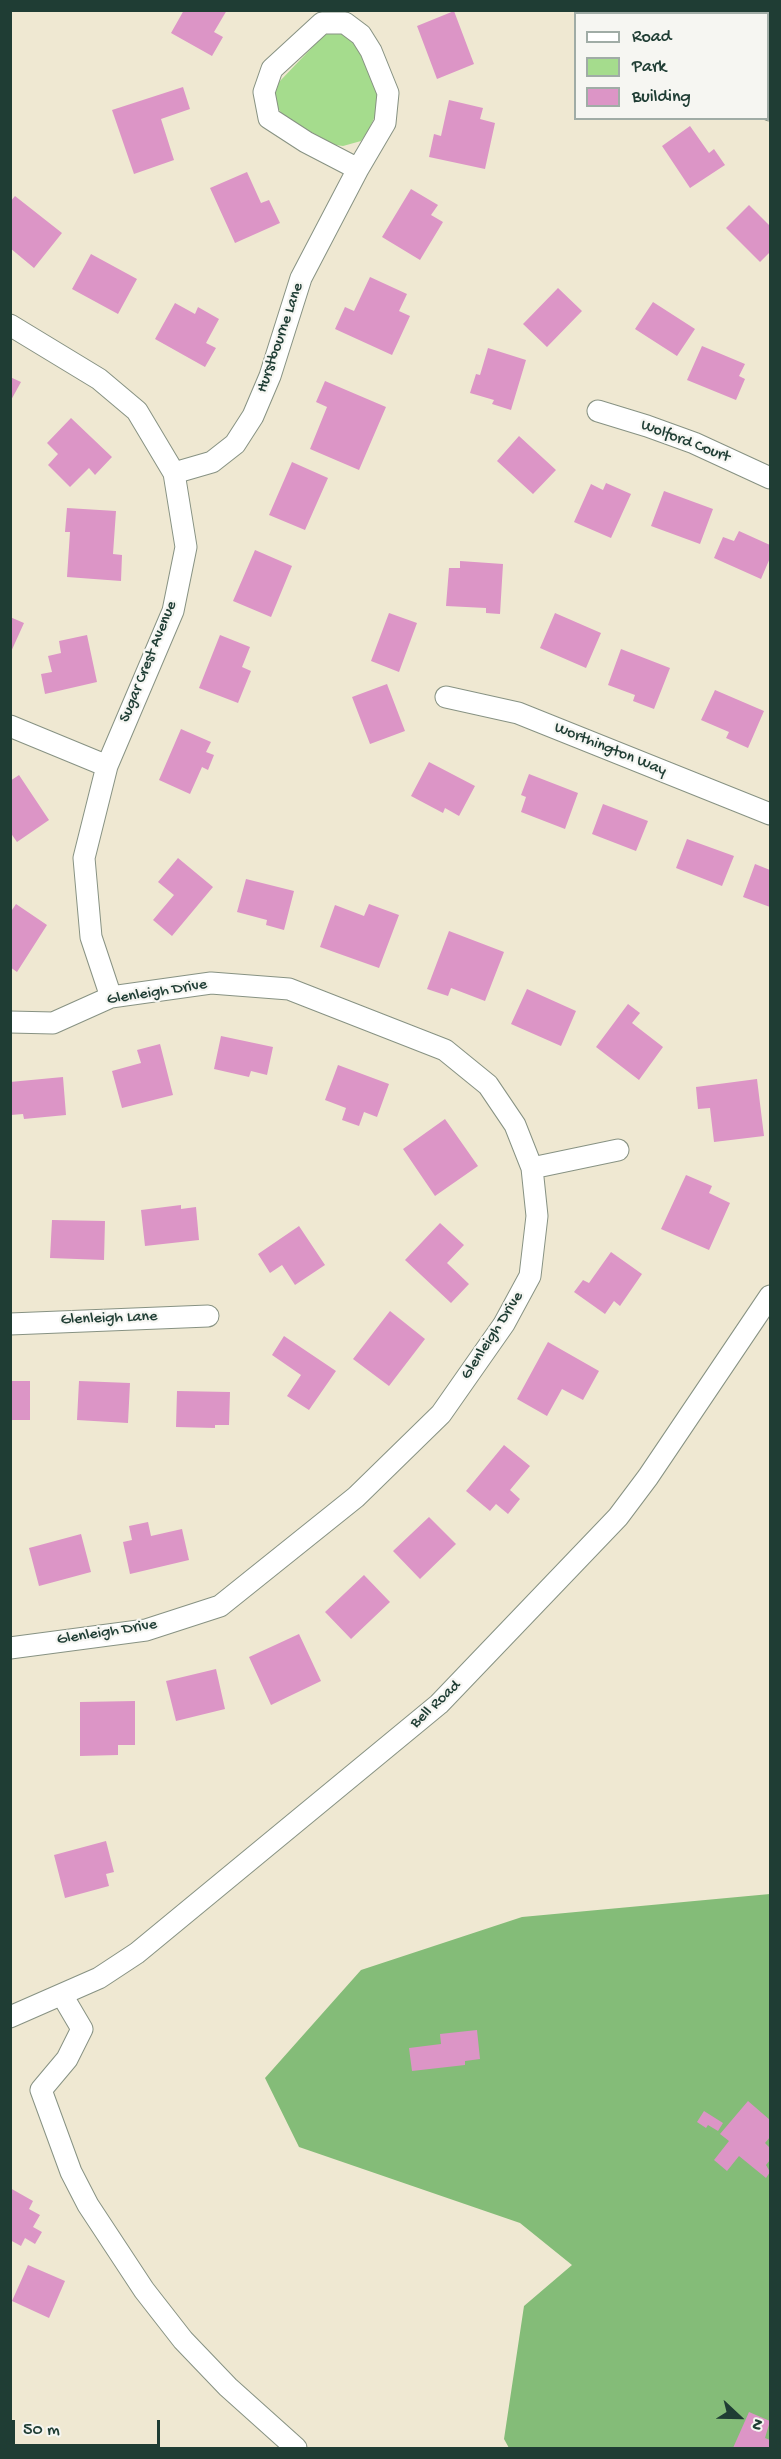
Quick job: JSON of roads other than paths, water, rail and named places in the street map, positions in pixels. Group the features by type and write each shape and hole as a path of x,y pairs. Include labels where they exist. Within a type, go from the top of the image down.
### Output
{"street":[{"path":"322,23 345,23 361,35 371,51 388,93 385,123 358,169 306,142 269,118 264,92 272,69 322,23"},
{"name":"Hurstbourne Lane","path":"174,473 212,462 235,444 253,416 270,376 301,278 358,169"},
{"name":"Sugar Crest Avenue","path":"10,325 99,379 137,411 174,473 186,547 173,611 107,766 84,858 91,937 111,997"},
{"name":"Wolford Court","path":"598,411 694,443 771,478"},
{"name":"Worthington Way","path":"446,697 518,713 771,814"},
{"path":"10,726 107,766"},
{"name":"Glenleigh Drive","path":"10,1022 53,1023 111,997 211,983 290,989 445,1050 488,1085 515,1125 532,1168 537,1216 530,1276 504,1324 441,1414 356,1497 220,1606 146,1630 10,1648"},
{"path":"532,1168 618,1150"},
{"name":"Bell Road","path":"10,2017 99,1978 137,1953 439,1704 618,1517 648,1477 771,1296"},
{"name":"Glenleigh Lane","path":"10,1324 208,1316"},
{"path":"62,1995 82,2030 67,2059 41,2090 71,2172 88,2205 144,2290 183,2340 228,2387 296,2448"}]}
